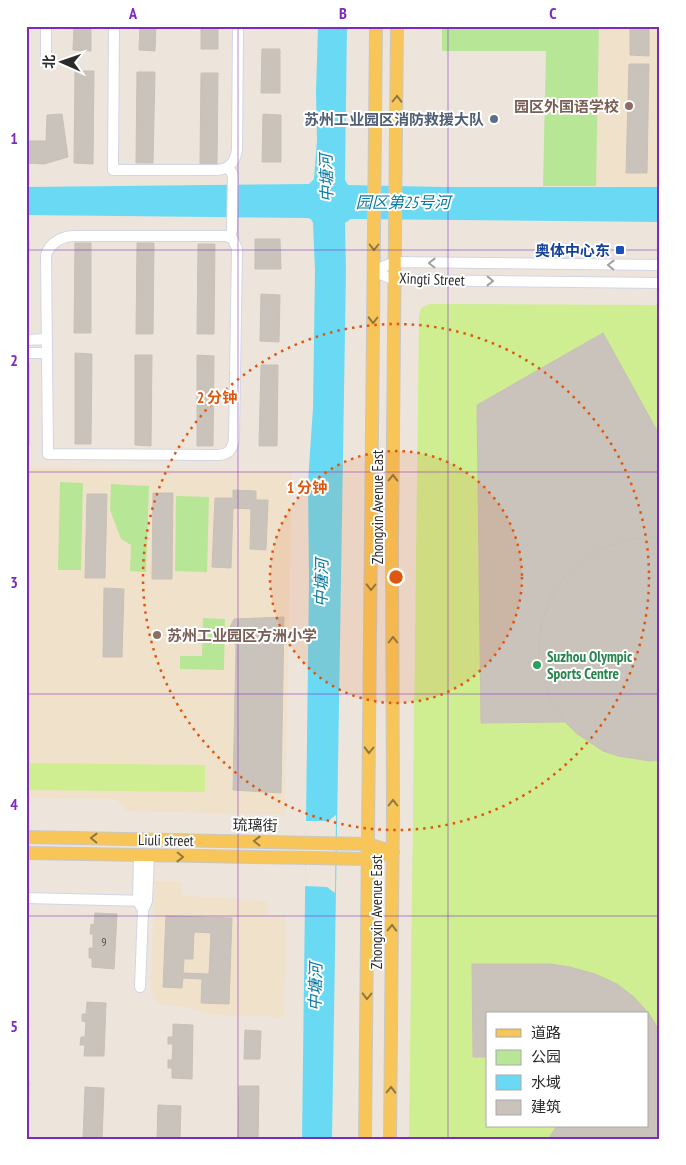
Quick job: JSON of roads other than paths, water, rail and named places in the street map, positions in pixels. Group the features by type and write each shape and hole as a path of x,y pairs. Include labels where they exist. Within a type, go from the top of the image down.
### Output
{"main road":[{"name":"Zhongxin Avenue East","path":"365,1139 376,26"},
{"name":"Zhongxin Avenue East","path":"390,1139 393,852 392,541 397,26"},
{"name":"琉璃街","path":"26,837 368,844 393,852"},
{"path":"368,860 393,852"},
{"name":"Liuli street","path":"26,853 368,860"}],"street":[{"path":"46,26 46,62"},
{"path":"114,26 113,170 217,170 228,167 236,157 238,150 238,26"},
{"path":"228,167 232,175 230,236"},
{"path":"76,236 230,236 234,239 237,249 233,448 229,452 218,456 48,454 46,255 48,249 64,237 76,236"},
{"name":"Xingti Street","path":"374,271 395,262 660,265"},
{"name":"Xingti Street","path":"374,271 395,280 660,283"},
{"path":"26,340 47,340"},
{"path":"26,353 47,353"},
{"path":"140,987 144,856"},
{"path":"26,898 142,904"}],"water":[{"path":"318,26 347,26 345,180 348,185 660,187 660,222 351,219 345,223 346,270 332,1139 302,1139 309,580 308,482 313,408 315,271 313,223 311,219 307,218 26,215 26,187 309,184 314,179 317,140"}],"place":[{"name":"园区外国语学校","path":"629,106"},
{"name":"苏州工业园区消防救援大队","path":"494,119"},
{"name":"奥体中心东","path":"620,250"},
{"name":"苏州工业园区方洲小学","path":"157,635"},
{"name":"Suzhou Olympic Sports Centre","path":"537,665"}],"water label":[{"name":"中塘河","path":"326,178"},
{"name":"园区第25号河","path":"403,202"},
{"name":"中塘河","path":"321,583"},
{"name":"中塘河","path":"315,987"}]}
